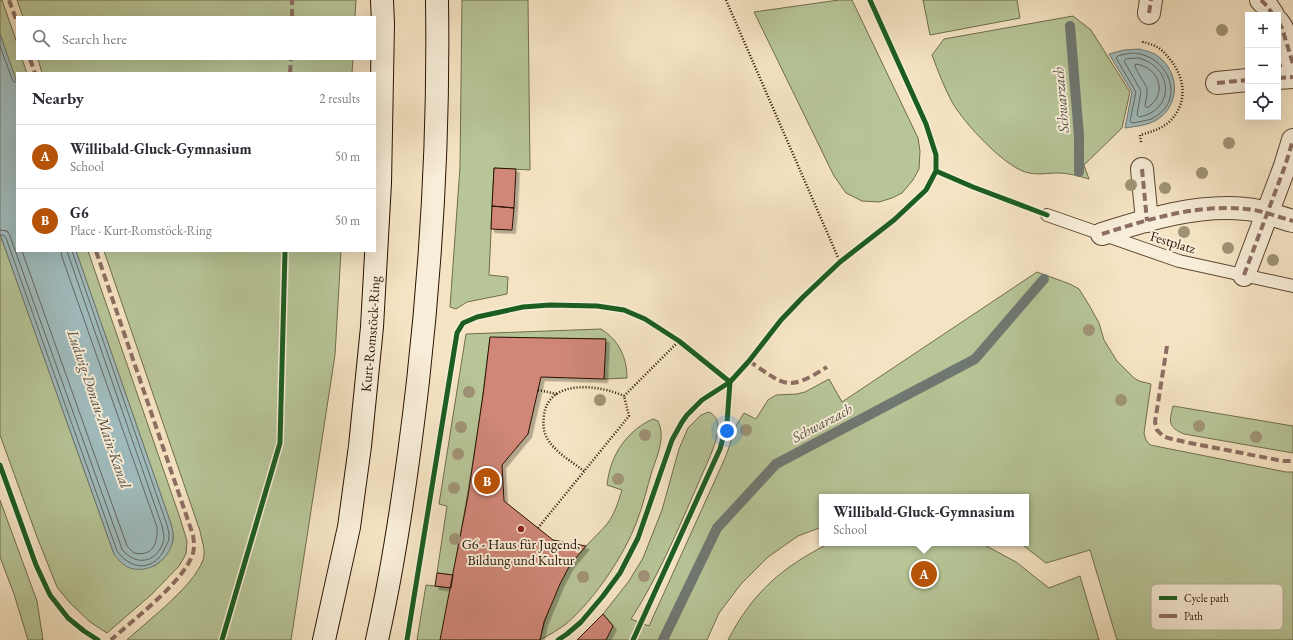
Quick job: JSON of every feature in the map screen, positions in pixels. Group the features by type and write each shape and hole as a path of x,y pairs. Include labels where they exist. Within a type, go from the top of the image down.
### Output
{"main road":[{"name":"Kurt-Romstöck-Ring","path":"376,251 380,183 383,24 382,0"},
{"path":"377,640 401,511 426,305 436,142 437,0"},
{"path":"1261,0 1271,12"},
{"path":"1281,26 1293,64"},
{"path":"1281,78 1293,77"},
{"path":"1217,83 1245,80"},
{"path":"1244,275 1285,166 1293,140"},
{"path":"1142,169 1146,221"},
{"path":"1102,234 1146,221 1192,210 1216,207 1247,209 1293,221"},
{"name":"Kurt-Romstöck-Ring","path":"324,640 349,527 360,446 371,335 376,252"}],"lane":[{"name":"Festplatz","path":"1047,215 1179,261 1293,286"}],"path":[{"path":"726,0 840,262"},
{"path":"1140,135 1158,129 1168,122 1175,115 1182,99 1180,77 1174,65 1165,53 1156,46 1143,42"},
{"path":"1182,86 1187,85"},
{"path":"624,396 679,342"},
{"path":"584,471 555,448 546,438 543,429 546,406 558,394 575,388 588,387 604,389 624,396"},
{"path":"538,390 558,394"},
{"path":"538,528 629,416 624,396"}],"green space":[{"path":"0,0 2,0 16,40 16,60 22,60 27,72 16,72 16,80 0,34"},
{"path":"17,0 356,0 355,16 23,16"},
{"path":"462,0 528,0 530,170 494,168 489,275 508,277 507,294 467,302 456,309 450,307 460,167"},
{"path":"839,0 852,0 918,138 920,151 919,169 913,180 902,193 879,202 862,201 846,193 834,176 754,12"},
{"path":"923,0 1017,0 1020,18 930,35"},
{"path":"1073,16 1091,30 1130,92 1122,128 1084,165 1089,179 1057,173 1029,173 1020,170 1009,163 986,144 958,111 946,91 932,55 944,39"},
{"path":"38,60 353,60 352,72 42,72"},
{"path":"0,234 114,554 154,566 163,558 170,548 173,540 171,524 76,252 88,252 187,541 186,554 179,566 152,594 107,633 90,622 70,603 57,587 0,435"},
{"path":"104,252 341,252 335,355 291,640 127,640 172,600 194,577 201,565 204,555 200,531"},
{"path":"1037,272 1070,284 1079,289 1089,305 1099,323 1104,340 1117,361 1134,378 1151,384 1144,433 1146,440 1150,445 1286,472 1293,472 1293,640 1117,640 1090,550 1046,563 1024,546 1029,546 1029,494 819,494 819,528 798,536 768,557 741,584 719,613 707,640 606,640 612,626 603,614 629,581 643,558 662,510 679,449 688,428 701,415 709,412 716,418 718,427 716,441 683,519 650,587 631,619 649,626 726,456 736,426 744,413 756,419 768,400 776,395 805,392 829,379 842,402"},
{"path":"601,329 613,338 621,350 627,371 627,378 604,379 605,339 490,338 474,456 453,575 437,573 447,506 439,504 466,334"},
{"path":"1173,406 1293,426 1293,453 1184,434 1172,426 1171,416"},
{"path":"653,419 658,421 660,427 660,446 639,515 624,548 607,577 577,614 566,624 540,640 552,601 565,573 578,554 607,524 616,508 622,490 607,485 612,464 616,455 627,438 635,430"},
{"path":"0,500 37,601 43,640 28,640 14,594 0,557"},
{"path":"824,546 987,546 1016,562 1049,588 1080,576 1099,640 728,640 748,608 770,582 813,552"},
{"path":"426,585 451,588 441,640 417,640"}],"water":[{"name":"Ludwig-Donau-Main-Kanal","path":"0,34 16,80 16,252 76,252 171,524 173,539 171,547 168,553 158,564 144,569 130,568 125,566 114,554 0,234"},
{"path":"1139,49 1154,54 1165,63 1173,78 1174,94 1168,109 1158,119 1145,125 1125,128 1132,92 1109,54 1124,50"}],"building":[{"path":"494,168 516,169 514,208 492,206"},
{"path":"492,206 514,208 512,230 491,229"},
{"path":"490,337 606,339 604,379 541,377 528,434 502,465 504,501 553,540 586,546 570,565 560,584 544,622 540,640 440,640 468,496"},
{"path":"437,573 453,575 451,588 435,586"},
{"path":"603,614 613,626 606,640 577,640"}],"waterway":[{"name":"Schwarzach","path":"1070,26 1079,136 1079,172"},
{"name":"Schwarzach","path":"663,640 717,528 776,464 975,359 1044,279"}],"marked path":[{"path":"9,0 16,19"},
{"path":"292,0 292,16"},
{"path":"1149,13 1151,0"},
{"path":"1261,0 1271,12"},
{"path":"1281,26 1293,64"},
{"path":"30,60 35,72"},
{"path":"290,72 291,60"},
{"path":"1281,78 1293,77"},
{"path":"1217,83 1245,80"},
{"path":"1244,275 1285,166 1293,140"},
{"path":"1142,169 1147,221"},
{"path":"1102,234 1155,218 1209,209 1228,208 1252,210 1293,221"},
{"path":"96,252 193,535 194,543 194,551 192,556 178,578 156,601 111,640"},
{"path":"1167,346 1155,422 1157,430 1163,436 1190,443 1283,461 1293,461"},
{"path":"749,361 771,376 787,383 794,383 803,380 827,367"}],"cycle path":[{"path":"558,640 581,622 620,573 638,538 672,440 687,415 702,400 730,382 749,361 781,320 840,262 894,220 926,190 936,171 936,155 926,124 870,0"},
{"path":"936,171 973,187 1047,215"},
{"path":"222,640 280,443 285,252"},
{"path":"407,640 457,333 463,323 477,317 523,307 550,305 597,306 624,310 645,319 679,341 730,382"},
{"path":"633,640 720,449 727,423 730,382"},
{"path":"0,465 36,565 50,595 68,618 98,640"}],"place":[{"name":"G6","path":"487,481"},
{"name":"G6 - Haus für Jugend, Bildung und Kultur","path":"521,529"},
{"name":"Willibald-Gluck-Gymnasium","path":"924,574"}]}
